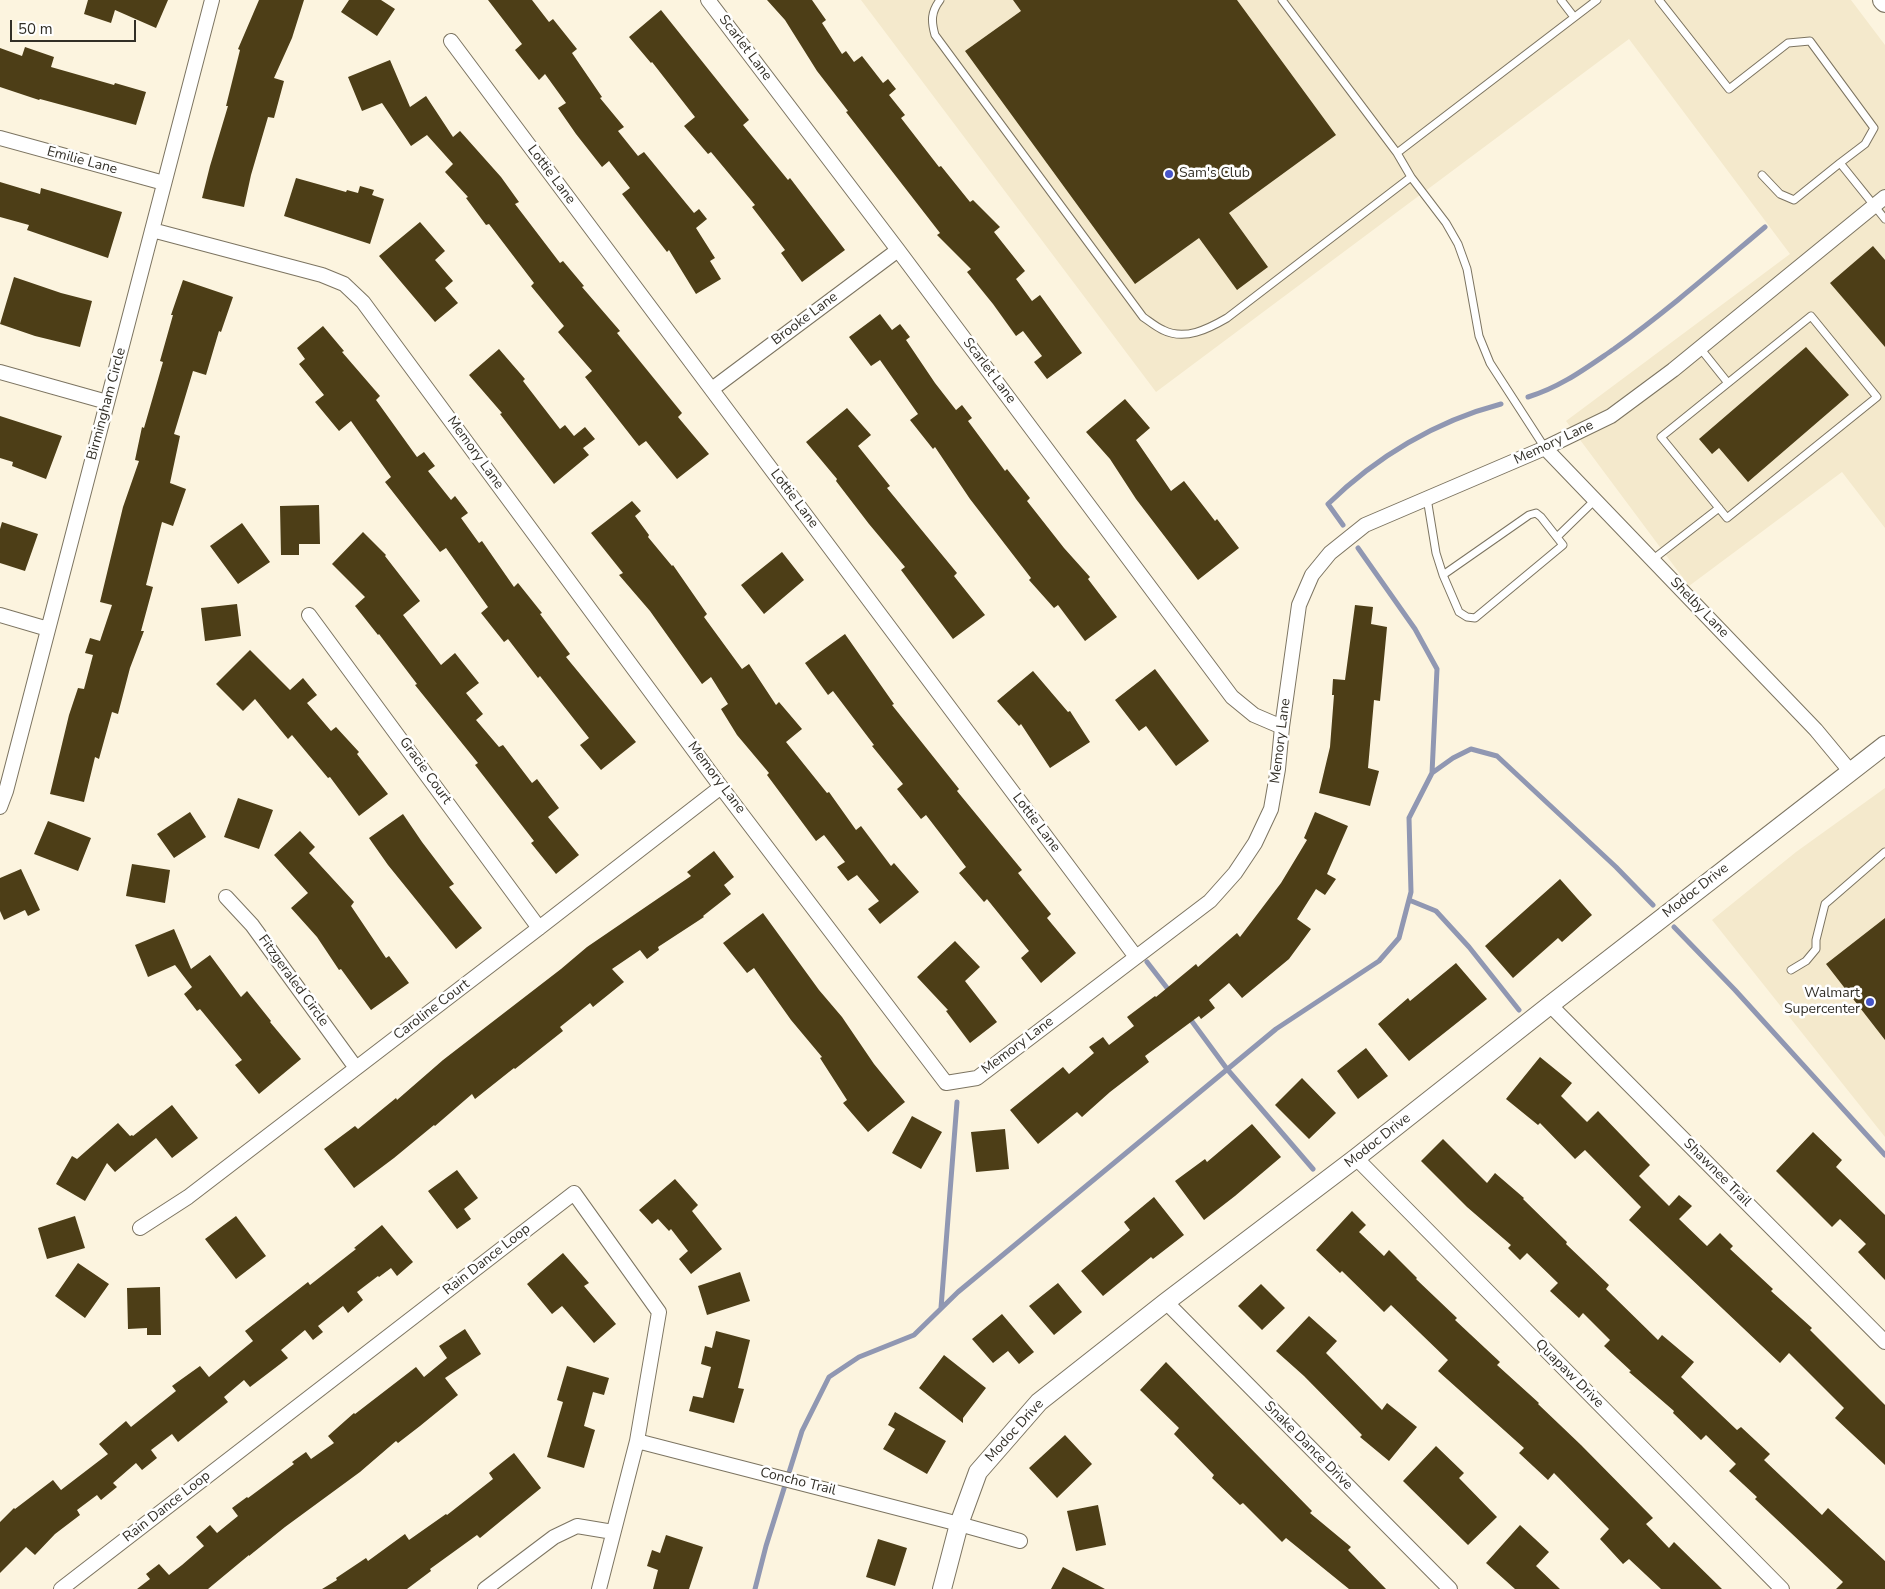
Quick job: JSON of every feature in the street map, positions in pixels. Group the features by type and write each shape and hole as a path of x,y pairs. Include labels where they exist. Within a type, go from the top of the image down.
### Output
{"street":[{"name":"Birmingham Circle","path":"0,807 6,791 212,0"},
{"name":"Scarlet Lane","path":"708,0 898,250 1232,697 1254,715 1282,727"},
{"name":"Lottie Lane","path":"451,41 1136,957"},
{"name":"Emilie Lane","path":"0,138 164,183"},
{"name":"Memory Lane","path":"152,230 322,275 344,284 363,302 721,786 946,1083 976,1078 1210,901 1235,873 1255,843 1271,809 1299,605 1312,575 1330,553 1365,525 1545,448 1611,416 1700,348 1880,202"},
{"name":"Brooke Lane","path":"712,389 898,250"},
{"path":"0,372 107,402"},
{"name":"Shelby Lane","path":"1545,448 1816,730 1850,770"},
{"path":"0,615 48,629"},
{"name":"Gracie Court","path":"309,615 539,928"},
{"name":"Modoc Drive","path":"942,1589 959,1524 978,1472 1039,1402 1166,1302 1356,1158 1850,770 1885,745"},
{"name":"Caroline Court","path":"140,1228 188,1197 721,786"},
{"name":"Fitzgeraled Circle","path":"226,897 252,925 356,1068"},
{"name":"Shawnee Trail","path":"1550,1005 1885,1342"},
{"name":"Quapaw Drive","path":"1356,1158 1782,1589"},
{"name":"Rain Dance Loop","path":"61,1589 574,1193 659,1312 636,1441 599,1589"},
{"name":"Snake Dance Drive","path":"1166,1302 1450,1589"},
{"name":"Concho Trail","path":"636,1441 1020,1541"},
{"path":"485,1589 554,1537 577,1526 613,1532"}],"lane":[{"path":"940,0 932,14 932,25 935,35 1143,317 1164,331 1183,335 1205,331 1227,318 1411,176"},
{"path":"1282,0 1397,152 1411,176 1446,223 1458,244 1467,269 1479,336 1490,363 1545,448"},
{"path":"1561,0 1574,18"},
{"path":"1397,152 1597,0"},
{"path":"1659,0 1729,89 1788,43 1810,41 1874,128 1865,144 1794,200 1780,194 1762,175"},
{"path":"1840,163 1880,202 1885,219"},
{"path":"1811,316 1877,397 1727,518 1719,508 1661,437 1811,316"},
{"path":"1700,348 1728,383"},
{"path":"1428,498 1436,553 1443,575 1459,612 1467,617 1475,618 1563,545 1536,513 1530,515 1443,575"},
{"path":"1557,537 1595,500"},
{"path":"1652,560 1719,508"},
{"path":"1791,970 1806,961 1816,949 1816,940 1826,904 1885,852"}],"shaded area":[{"path":"861,0 1851,0 1885,45 1885,528 1842,472 1689,586 1566,421 1790,254 1629,39 1156,392"},
{"path":"1885,788 1885,1137 1712,920 1796,852"}],"building":[{"path":"88,0 168,0 156,28 115,10 111,23 84,14"},
{"path":"259,0 304,0 292,38 274,78 284,81 274,118 268,117 244,207 202,198 228,106 226,106 240,50 238,49"},
{"path":"349,0 381,0 395,9 377,36 341,12"},
{"path":"488,0 532,0 549,22 553,19 577,49 572,53 602,97 600,98 624,127 618,131 638,156 644,152 694,213 699,209 707,219 696,228 715,258 710,261 721,279 696,294 669,250 667,252 622,194 630,188 609,161 602,167 576,134 558,108 566,103 545,74 539,80 515,50 522,44"},
{"path":"767,0 812,0 826,20 822,23 842,54 846,51 854,62 862,56 883,83 888,79 896,89 889,95 905,115 901,118 939,167 941,166 970,202 973,200 1000,227 994,232 1025,271 1016,279 1032,301 1040,295 1082,353 1047,379 1034,362 1042,356 1023,331 1016,336 967,272 971,269 937,235 940,233 846,112 848,111 817,71 785,20"},
{"name":"Sam's Club","path":"1013,0 1237,0 1336,135 1229,213 1268,267 1237,290 1199,238 1135,284 965,51 1021,11"},
{"path":"661,10 749,120 743,125 788,180 790,178 845,250 802,282 781,253 785,250 752,207 755,205 711,152 708,154 684,126 695,117 652,62 629,37"},
{"path":"25,47 54,57 51,67 146,92 136,125 39,100 0,87 0,48 22,56"},
{"path":"390,60 410,107 426,96 453,137 460,131 501,177 519,202 515,204 560,263 563,261 584,286 582,287 620,331 617,333 682,413 678,417 709,454 677,479 646,441 639,446 585,377 592,371 558,332 564,326 531,286 534,283 489,224 486,225 466,198 468,197 445,172 453,164 427,135 411,146 382,103 362,111 348,77"},
{"path":"296,178 346,192 347,190 358,193 360,186 374,190 372,195 384,199 370,244 284,216"},
{"path":"0,182 40,194 41,188 122,212 108,258 27,230 29,225 0,217"},
{"path":"420,222 445,251 435,260 453,281 445,288 458,303 435,322 379,256"},
{"path":"1873,246 1885,260 1885,347 1830,283"},
{"path":"14,277 92,301 80,347 35,336 0,324"},
{"path":"183,280 233,297 221,332 219,331 206,375 193,371 174,434 180,436 170,483 186,489 173,526 162,522 146,585 153,587 141,631 144,631 130,668 118,714 112,712 99,759 95,757 84,802 50,794 69,715 78,688 84,689 93,655 85,653 90,638 100,641 112,605 100,602 123,507 139,461 135,460 142,427 144,428 163,362 160,361 173,315 171,315"},
{"path":"880,314 892,330 900,324 910,337 906,340 935,383 956,410 962,405 972,418 968,421 1005,471 1007,469 1030,498 1027,501 1064,548 1090,577 1088,579 1117,617 1085,641 1058,605 1054,608 1029,580 1031,578 970,499 935,447 933,449 910,420 918,414 880,360 871,366 849,337"},
{"path":"323,326 344,351 342,352 380,396 376,400 417,457 424,452 435,466 428,471 451,500 455,496 468,513 461,518 479,543 482,541 514,587 518,583 542,613 540,614 570,654 566,657 636,742 601,770 580,745 589,738 540,676 538,678 508,639 504,642 481,613 488,607 446,548 440,552 385,482 391,477 351,421 339,431 315,402 324,395 299,364 305,359 297,348"},
{"path":"1806,347 1849,395 1748,482 1719,448 1712,454 1699,439"},
{"path":"499,349 525,379 523,381 560,429 565,425 574,436 585,427 595,439 583,448 589,455 554,484 500,414 502,413 469,375"},
{"path":"1125,399 1150,428 1136,440 1171,491 1184,481 1239,548 1198,580 1136,499 1110,459 1086,432"},
{"path":"847,408 871,435 858,446 890,486 887,488 957,573 954,576 985,615 953,639 901,570 905,567 869,524 836,481 837,479 806,442"},
{"path":"0,416 62,436 46,479 12,466 13,462 0,458"},
{"path":"632,501 641,511 635,516 649,535 648,537 673,565 707,614 704,617 742,669 749,664 776,705 779,702 802,729 786,742 827,793 829,792 856,830 861,826 891,866 894,863 919,892 880,924 868,909 879,901 857,875 848,881 837,867 845,862 824,835 816,841 767,775 769,773 737,735 721,709 728,704 711,677 702,684 650,611 619,575 623,573 591,533"},
{"path":"319,505 320,544 299,544 299,555 281,555 280,506"},
{"path":"2,522 38,534 25,571 0,563 0,529"},
{"path":"242,523 270,562 238,584 210,546"},
{"path":"363,532 386,555 420,601 403,615 441,665 455,653 479,683 466,693 483,714 476,720 499,747 503,745 532,783 537,779 559,808 548,817 579,855 556,874 531,843 534,841 475,765 478,763 415,685 417,684 379,634 355,606 365,597 332,564"},
{"path":"782,552 804,580 764,614 741,585"},
{"path":"237,604 241,636 205,641 201,608"},
{"path":"1355,605 1373,607 1371,624 1387,627 1380,701 1374,700 1368,768 1379,771 1370,806 1319,793 1330,747 1334,695 1332,695 1333,679 1345,680"},
{"path":"845,634 894,704 892,705 959,789 957,791 1022,870 1018,873 1051,914 1047,918 1076,953 1041,983 1021,958 1029,951 987,899 984,902 959,873 966,867 926,815 921,819 897,789 903,784 872,746 874,745 833,691 828,695 805,663"},
{"path":"250,650 290,690 303,678 317,695 307,703 331,731 336,727 359,752 357,754 388,794 359,816 330,777 328,778 292,735 288,739 255,699 243,711 216,684"},
{"path":"1155,669 1209,741 1176,766 1146,726 1139,731 1115,700"},
{"path":"1033,671 1068,712 1070,711 1090,742 1050,768 1021,724 1019,726 997,701"},
{"path":"238,798 273,810 259,849 224,837"},
{"path":"190,812 206,837 174,858 157,834"},
{"path":"1315,812 1348,826 1327,874 1336,879 1325,895 1316,889 1297,919 1311,929 1289,959 1242,998 1229,983 1209,1000 1215,1008 1201,1019 1199,1016 1145,1056 1149,1062 1110,1092 1082,1117 1077,1112 1038,1144 1010,1110 1063,1067 1069,1074 1094,1053 1089,1047 1103,1037 1109,1045 1134,1026 1127,1017 1156,997 1196,964 1198,967 1237,933 1240,937 1281,883 1307,840 1304,838"},
{"path":"403,814 454,884 449,887 482,928 456,949 388,865 369,838"},
{"path":"48,821 91,838 78,871 34,854"},
{"path":"300,831 315,847 309,853 354,902 351,906 386,958 389,956 409,983 371,1010 341,969 339,970 317,937 291,908 308,893 274,855"},
{"path":"714,851 734,877 724,885 731,894 704,917 658,947 659,950 647,959 640,950 612,969 624,982 593,1007 590,1003 560,1027 563,1031 515,1069 475,1099 472,1094 435,1126 354,1188 324,1149 355,1126 358,1129 396,1098 397,1100 443,1060 587,947 691,876 687,872"},
{"path":"132,864 170,870 165,903 126,896"},
{"path":"21,869 40,910 28,916 25,910 4,920 0,911 0,878"},
{"path":"1560,879 1592,915 1562,942 1558,938 1513,978 1485,946"},
{"path":"763,913 819,990 842,1017 874,1064 905,1102 868,1132 843,1103 847,1100 820,1058 822,1057 791,1020 754,968 747,973 723,943"},
{"name":"Walmart Supercenter","path":"1885,918 1885,1040 1826,964"},
{"path":"174,929 191,969 210,955 241,997 247,991 301,1059 259,1094 235,1065 242,1060 200,1009 197,1011 184,994 192,987 175,965 148,977 135,945"},
{"path":"955,941 980,967 965,981 997,1022 970,1043 946,1011 948,1010 917,977"},
{"path":"1456,963 1487,999 1409,1061 1378,1024 1408,998 1410,1001"},
{"path":"1366,1048 1388,1076 1358,1099 1337,1071"},
{"path":"1540,1057 1572,1083 1561,1096 1587,1122 1598,1111 1650,1165 1639,1176 1669,1206 1679,1195 1692,1206 1679,1219 1707,1246 1720,1233 1733,1246 1730,1249 1773,1289 1771,1291 1812,1328 1810,1330 1885,1405 1885,1465 1835,1418 1844,1408 1789,1353 1780,1363 1629,1220 1641,1207 1585,1150 1575,1159 1540,1123 1538,1125 1506,1099"},
{"path":"1302,1078 1336,1113 1309,1139 1275,1105"},
{"path":"172,1105 198,1138 172,1158 156,1138 115,1172 107,1163 85,1201 56,1184 72,1156 77,1159 118,1123 130,1136 133,1136"},
{"path":"912,1116 942,1132 921,1169 892,1153"},
{"path":"1252,1124 1281,1157 1204,1220 1175,1181 1205,1159 1207,1162"},
{"path":"1005,1129 1009,1169 976,1172 971,1132"},
{"path":"1813,1132 1842,1160 1836,1167 1885,1215 1885,1280 1858,1252 1866,1244 1840,1219 1832,1227 1776,1171"},
{"path":"1443,1139 1487,1183 1495,1173 1524,1198 1567,1242 1566,1244 1609,1285 1606,1289 1658,1340 1662,1335 1694,1362 1681,1377 1737,1430 1741,1427 1770,1454 1764,1460 1822,1515 1828,1508 1885,1561 1885,1589 1836,1589 1843,1582 1755,1499 1757,1497 1729,1471 1736,1464 1706,1435 1701,1440 1673,1413 1674,1411 1629,1372 1631,1371 1604,1346 1610,1340 1583,1313 1579,1318 1550,1291 1558,1283 1527,1253 1520,1260 1508,1248 1511,1245 1467,1207 1421,1161"},
{"path":"457,1170 478,1198 464,1209 471,1219 457,1229 428,1191"},
{"path":"675,1179 698,1205 692,1211 722,1249 691,1274 679,1259 688,1251 671,1229 669,1231 658,1219 652,1224 639,1210"},
{"path":"1154,1197 1184,1235 1153,1259 1151,1257 1103,1296 1081,1271 1130,1230 1124,1222"},
{"path":"1352,1211 1366,1225 1359,1232 1384,1256 1389,1250 1457,1318 1455,1320 1500,1362 1497,1365 1539,1403 1653,1518 1646,1524 1669,1548 1674,1542 1722,1589 1661,1589 1629,1559 1623,1564 1600,1539 1609,1529 1554,1473 1548,1480 1519,1453 1524,1448 1438,1371 1448,1360 1391,1305 1384,1312 1342,1271 1340,1273 1316,1250"},
{"path":"75,1216 85,1248 47,1259 38,1228"},
{"path":"236,1216 266,1256 236,1279 205,1239"},
{"path":"382,1225 413,1262 397,1276 391,1268 357,1292 363,1300 348,1313 343,1306 318,1326 323,1332 313,1340 305,1330 281,1350 288,1358 250,1387 244,1380 224,1397 228,1402 178,1442 172,1434 151,1450 157,1458 142,1470 136,1463 113,1483 117,1487 101,1500 97,1495 77,1510 80,1515 55,1534 35,1555 26,1547 0,1573 0,1522 14,1508 53,1480 61,1490 108,1454 99,1444 126,1421 131,1427 176,1391 172,1386 200,1366 209,1377 253,1341 245,1331 308,1282 310,1285 356,1249 354,1248"},
{"path":"563,1253 589,1283 584,1286 616,1324 594,1343 562,1306 552,1314 527,1284"},
{"path":"78,1263 109,1284 85,1318 55,1296"},
{"path":"740,1272 750,1301 707,1315 698,1286"},
{"path":"1058,1283 1082,1312 1054,1335 1029,1306"},
{"path":"1261,1284 1285,1308 1262,1330 1238,1306"},
{"path":"160,1287 161,1335 147,1335 147,1328 128,1329 127,1288"},
{"path":"1002,1314 1034,1352 1019,1364 1008,1351 993,1363 972,1339"},
{"path":"1309,1316 1337,1341 1326,1353 1382,1410 1387,1403 1417,1427 1389,1461 1360,1437 1362,1435 1304,1376 1276,1351"},
{"path":"465,1329 481,1354 445,1378 458,1395 420,1426 398,1443 396,1441 360,1472 285,1527 208,1589 137,1589 150,1579 146,1574 159,1564 169,1575 182,1565 204,1546 196,1537 210,1525 217,1533 238,1516 232,1508 294,1464 292,1462 306,1452 311,1459 334,1443 328,1436 354,1413 416,1367 424,1377 447,1358 439,1346"},
{"path":"716,1331 750,1340 738,1388 744,1389 734,1423 689,1411 693,1396 703,1398 711,1367 701,1364 705,1346 712,1348"},
{"path":"944,1355 986,1388 963,1418 963,1423 919,1388"},
{"path":"1166,1362 1312,1511 1310,1513 1351,1547 1348,1550 1386,1589 1349,1589 1286,1538 1282,1542 1243,1503 1240,1505 1212,1478 1214,1475 1174,1434 1179,1428 1140,1390"},
{"path":"567,1366 609,1378 604,1395 593,1392 584,1426 595,1430 584,1468 547,1457 563,1402 557,1400"},
{"path":"895,1412 946,1441 927,1474 883,1449 895,1429 888,1425"},
{"path":"1065,1435 1092,1464 1057,1498 1029,1468"},
{"path":"1436,1446 1464,1473 1459,1478 1497,1517 1468,1545 1403,1481"},
{"path":"514,1453 541,1488 480,1538 477,1535 430,1569 431,1571 407,1589 322,1589 366,1558 368,1561 405,1534 409,1540 447,1515 493,1479 489,1473"},
{"path":"1098,1505 1106,1545 1076,1551 1067,1511"},
{"path":"1520,1525 1549,1552 1536,1566 1560,1589 1515,1589 1486,1563"},
{"path":"666,1535 703,1547 689,1589 653,1589 658,1570 647,1566 652,1550 660,1553"},
{"path":"878,1539 907,1548 895,1586 866,1577"},
{"path":"1063,1567 1105,1589 1051,1589"}],"waterway":[{"path":"1528,397 1551,388 1583,370 1634,335 1765,227"},
{"path":"1343,525 1328,504 1366,471 1387,456 1430,431 1453,420 1501,404"},
{"path":"755,1589 766,1546 802,1431 829,1377 859,1357 914,1335 958,1292 1276,1029 1379,961 1399,938 1411,892 1409,818 1432,773 1437,669 1415,629 1358,548"},
{"path":"1432,773 1453,758 1471,749 1497,756 1616,867 1653,905"},
{"path":"1409,900 1436,911 1469,947 1519,1010"},
{"path":"1674,927 1735,990 1885,1155"},
{"path":"1147,962 1171,993"},
{"path":"1188,1016 1227,1069 1313,1169"},
{"path":"941,1308 957,1102"}],"place":[{"name":"Sam's Club","path":"1169,174"},
{"name":"Walmart Supercenter","path":"1870,1002"}]}
